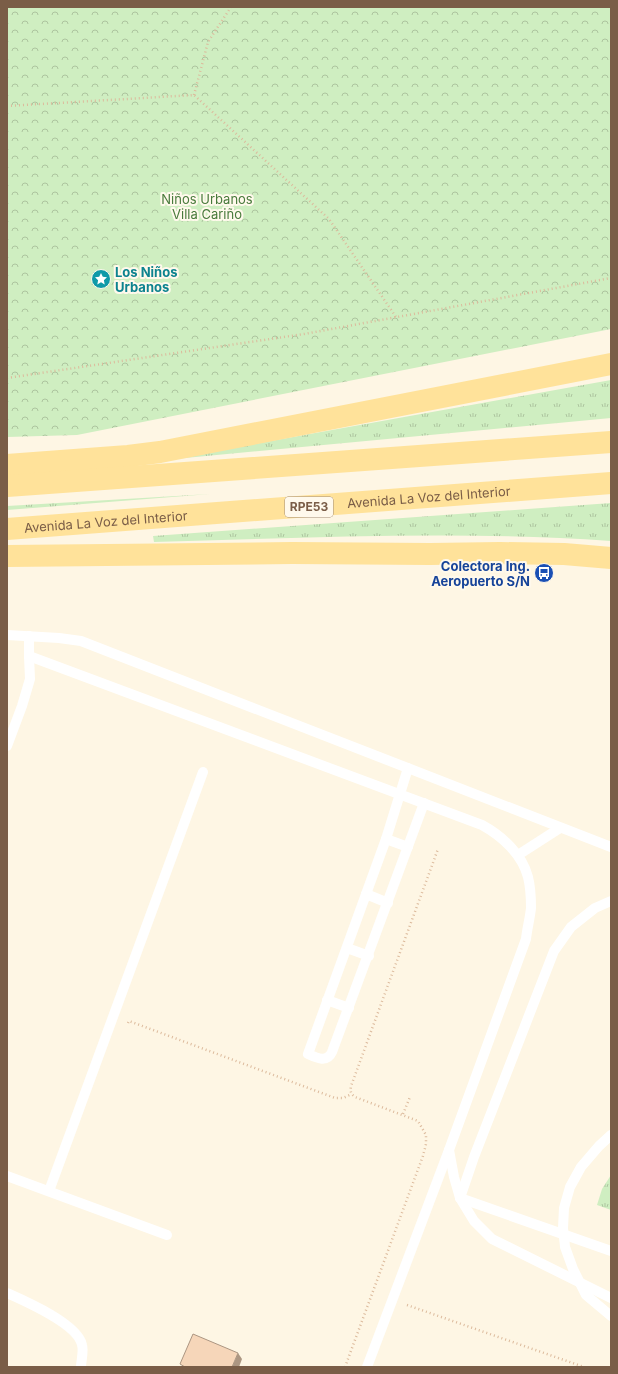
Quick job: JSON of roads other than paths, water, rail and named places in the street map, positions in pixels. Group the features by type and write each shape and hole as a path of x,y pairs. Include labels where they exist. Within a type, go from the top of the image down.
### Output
{"main road":[{"path":"7,465 128,456 160,452 611,364"},
{"path":"7,486 611,442"},
{"name":"Avenida La Voz del Interior","path":"7,529 611,483"},
{"path":"7,556 284,553 500,553 564,554 611,558"}],"lane":[{"path":"7,635 59,638 81,641 611,847"},
{"path":"7,746 30,679 29,636"},
{"path":"29,656 482,825 492,830 503,839 518,855 528,877 531,908 526,939 449,1150 367,1367"},
{"path":"408,768 386,839 308,1054 320,1059 328,1057 332,1052 369,956 424,803"},
{"path":"49,1191 203,772"},
{"path":"518,855 560,828"},
{"path":"386,839 408,847"},
{"path":"366,894 388,903"},
{"path":"460,1198 474,1156 554,951 571,928 595,908 611,901"},
{"path":"346,948 369,956"},
{"path":"327,1000 349,1008"},
{"path":"611,1135 599,1146 581,1167 570,1187 564,1208 563,1228 565,1247 573,1269 586,1295 611,1316"},
{"path":"449,1150 460,1198 474,1221 492,1239 611,1298"},
{"path":"7,1176 167,1235"},
{"path":"460,1198 611,1251"},
{"path":"7,1293 40,1308 74,1331 82,1345 81,1367"}],"place":[{"name":"Los Niños Urbanos","path":"101,279"},
{"name":"Colectora Ing. Aeropuerto S/N","path":"544,573"}],"park label":[{"name":"Niños Urbanos Villa Cariño","path":"207,206"}]}
